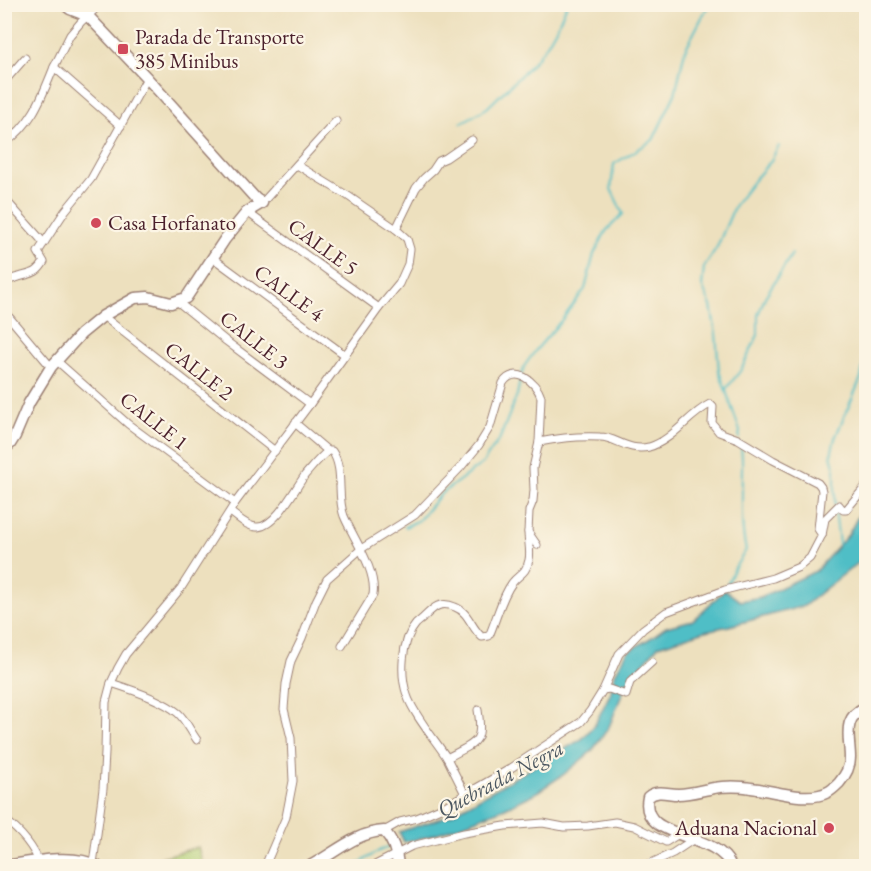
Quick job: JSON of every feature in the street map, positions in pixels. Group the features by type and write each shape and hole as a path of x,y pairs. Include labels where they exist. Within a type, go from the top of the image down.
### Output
{"street":[{"path":"64,4 88,16 262,203"},
{"path":"4,144 16,136 34,115 70,35 101,4"},
{"path":"4,82 25,58"},
{"path":"54,68 121,126"},
{"path":"4,282 39,270 44,262 38,252 65,211 91,179 147,78"},
{"path":"4,448 15,436 29,404 54,364 81,334 103,316 135,298 148,297 171,303 186,298 225,240 248,212 262,203 336,121"},
{"path":"396,229 416,188 424,178 439,161 472,140"},
{"path":"6,867 76,860 94,865 105,753 106,702 111,683 126,654 181,588 235,503 399,284 408,264 410,249 407,239 396,229 297,165"},
{"path":"4,198 44,243"},
{"name":"CALLE 5","path":"248,212 379,308"},
{"name":"CALLE 4","path":"213,258 345,355"},
{"name":"CALLE 3","path":"178,302 310,404"},
{"name":"CALLE 1","path":"4,311 54,364 128,424 235,503"},
{"name":"CALLE 2","path":"103,316 274,451"},
{"path":"266,867 286,817 293,781 291,738 284,709 286,684 291,661 327,579 361,549 415,515 473,453 490,427 503,383 507,378 521,375 529,379 539,391 541,403 539,442 533,468 533,501 529,511 529,563 524,573 513,581 489,636 482,637 476,632 465,613 455,606 437,606 416,624 407,642 404,655 407,695 412,707 447,758 465,794"},
{"path":"539,442 567,437 602,436 636,448 649,447 664,440 700,409 710,404 713,406 712,423 719,432 738,439 818,483 822,491 818,529 822,536"},
{"path":"295,423 328,451 332,451 338,464 340,504 361,549 374,587 373,595 342,646"},
{"path":"230,512 257,528 267,524 328,451"},
{"path":"373,867 391,842 400,822 417,818 446,806 508,770 581,722 606,689 619,654 643,629 666,612 725,590 773,578 799,567 810,558 822,536 825,519 840,505 843,510 846,510 867,486"},
{"path":"528,532 537,545"},
{"path":"606,689 626,695 630,682 652,662"},
{"path":"111,683 169,706 183,719 197,740"},
{"path":"731,867 721,853 710,845 677,835 651,818 646,803 648,796 662,792 694,793 722,787 749,787 801,796 828,792 843,778 849,766 849,725 854,715 867,707"},
{"path":"447,758 476,742 481,725 478,710"},
{"path":"4,819 14,826 27,842 39,863"},
{"path":"310,867 352,840 372,831 391,842 422,843 464,832 505,826 543,823 564,827 615,822 634,826 666,842 677,835"},
{"path":"645,867 681,849 694,839"},
{"path":"391,842 398,867"}],"green space":[{"path":"198,847 203,865 165,866 162,857"}],"water":[{"name":"Quebrada Negra","path":"866,505 866,557 804,606 705,631 658,646 627,682 609,727 592,751 563,775 534,794 505,808 456,827 404,842 399,832 450,815 582,739 594,726 611,692 614,676 627,652 666,627 693,620 725,590 740,601 761,597 816,571 848,535"}],"waterway":[{"path":"461,123 487,108 530,66 546,46 567,4"},
{"path":"405,527 419,520 441,494 483,463 500,438 517,395 525,365 585,289 594,254 606,231 623,214 611,189 614,164 653,140 675,94 685,50 709,4"},
{"path":"866,51 866,56"},
{"path":"739,438 740,431 719,371 711,306 702,286 704,267 717,247 735,205 770,162 779,146"},
{"path":"726,389 741,370 758,335 758,315 765,297 792,254"},
{"path":"835,505 835,469 831,455 835,438 861,378 866,346"},
{"path":"726,587 746,550 742,511 740,443"},
{"path":"835,510 839,544"},
{"name":"Quebrada Negra","path":"355,866 390,846"}],"place":[{"name":"Parada de Transporte 385 Minibus","path":"123,49"},
{"name":"Casa Horfanato","path":"96,223"},
{"name":"Aduana Nacional","path":"829,828"}]}
